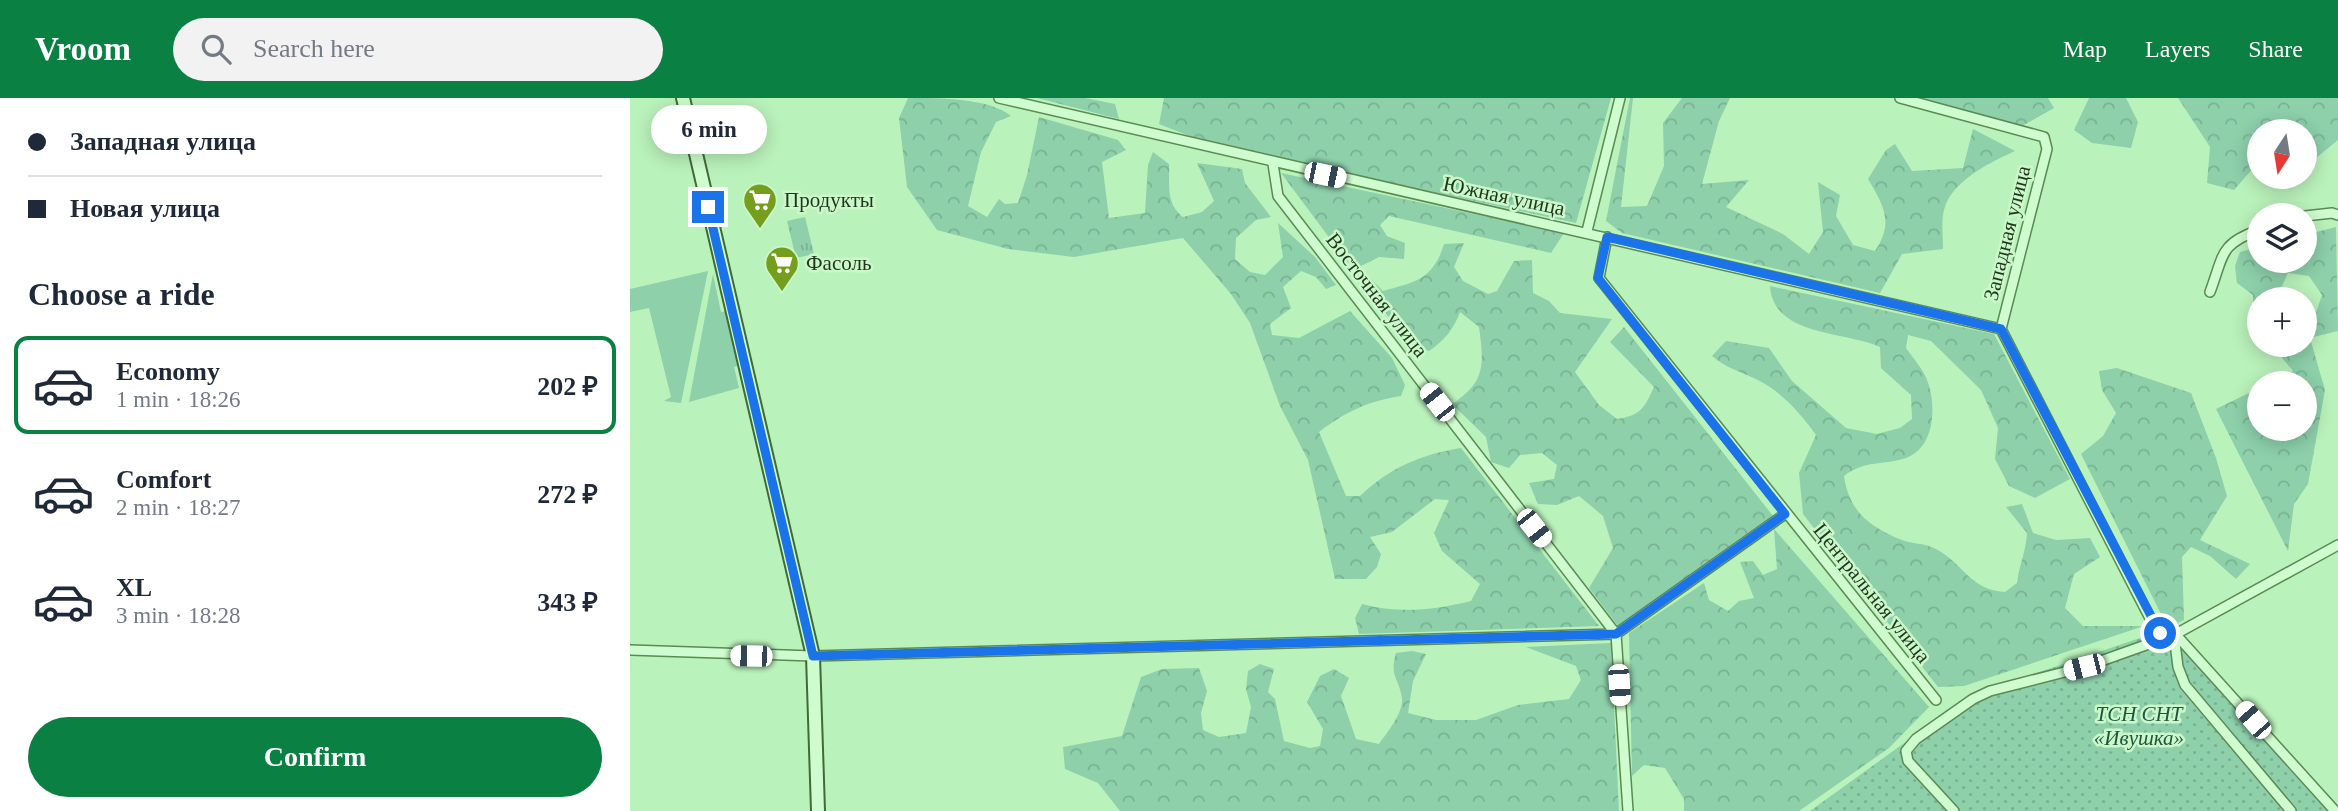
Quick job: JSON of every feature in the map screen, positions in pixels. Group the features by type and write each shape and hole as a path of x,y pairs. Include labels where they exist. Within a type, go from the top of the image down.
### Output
{"street":[{"path":"683,98 813,656 818,811"},
{"name":"Южная улица","path":"999,98 1273,164 1587,232 2001,329"},
{"path":"1587,232 1620,98"},
{"name":"Западная улица","path":"1900,98 2044,137 2046,149 2001,329 2156,630 2174,635 2335,811"},
{"name":"Восточная улица","path":"1273,164 1278,197 1616,634"},
{"path":"2317,214 2332,212 2338,215"},
{"path":"2210,292 2228,246 2234,239 2247,234"},
{"name":"Центральная улица","path":"1607,237 1598,278 1936,700"},
{"path":"630,650 813,656 1616,634 1785,514"},
{"path":"1954,811 1912,766 1906,754 1916,739 1973,699 1990,691 2084,667 2174,635 2338,545"},
{"path":"1616,634 1628,811"},
{"path":"2174,635 2178,667 2185,685 2291,811"}],"green space":[{"path":"908,98 977,102 1002,110 1011,116 996,122 981,152 968,206 987,217 999,199 1005,204 1018,203 1027,175 1039,117 1118,140 1126,150 1102,162 1109,218 1145,213 1148,165 1153,152 1169,164 1171,200 1183,217 1202,212 1214,201 1197,163 1242,169 1245,183 1271,217 1256,220 1236,238 1235,259 1250,272 1265,275 1283,257 1278,223 1315,257 1336,285 1326,289 1316,277 1301,271 1283,287 1291,308 1270,324 1272,335 1299,338 1350,311 1392,358 1405,385 1401,396 1357,408 1319,432 1346,496 1360,496 1394,470 1420,458 1461,448 1599,626 1359,634 1355,618 1362,604 1416,610 1471,601 1480,584 1442,551 1434,533 1449,500 1435,499 1392,532 1370,537 1381,554 1377,567 1366,579 1335,579 1308,460 1280,406 1250,323 1231,294 1183,238 1074,257 1008,249 937,230 907,187 899,118"},
{"path":"1037,98 1085,98 1115,104 1119,119"},
{"path":"1164,98 1611,98 1576,223 1207,143 1159,124"},
{"path":"1630,98 1633,98 1621,207 1647,206 1664,166 1663,123 1682,98 1730,98 1719,121 1702,184 1749,180 1726,207 1783,234 1809,254 1823,232 1818,182 1840,195 1836,216 1853,245 1875,251 1884,232 1885,215 1868,179 1886,150 1895,144 1912,171 1963,168 1973,129 2015,151 1963,181 1948,200 1944,210 1943,249 1902,254 1880,293 1622,233 1606,221"},
{"path":"1916,98 2048,98 2054,108 2022,126"},
{"path":"2089,98 2126,98 2138,122 2131,148 2092,143 2074,130"},
{"path":"2178,98 2338,98 2338,140 2317,157 2317,119 2247,119 2247,175 2234,190 2207,183 2210,147"},
{"path":"1281,173 1564,233 1551,253 1389,216 1380,225 1387,236 1405,243 1404,259 1379,257 1359,267 1383,291 1421,278 1434,265 1444,244 1464,243 1454,267 1463,281 1488,294 1497,291 1514,261 1532,260 1533,293 1549,301 1560,313 1612,319 1575,372 1599,405 1617,419 1631,415 1641,410 1654,387 1610,342 1624,327 1773,516 1618,626 1589,588 1613,548 1603,516 1579,496 1557,505 1538,504 1529,483 1554,479 1557,465 1542,453 1520,455 1509,468 1491,462 1486,437 1452,404 1477,380 1482,362 1479,327 1460,312 1440,343 1429,351 1418,348 1402,335"},
{"path":"805,217 814,254 796,258 787,221"},
{"path":"2336,227 2338,331 2317,336 2317,309 2322,295 2309,276 2288,273 2317,273 2317,232"},
{"path":"2247,250 2247,273 2288,273 2282,287 2247,287 2247,290 2237,283 2235,266 2240,252"},
{"path":"708,271 681,403 664,401 671,397 649,308 630,312 630,289"},
{"path":"713,274 721,312 728,311 740,365 734,367 739,388 689,402"},
{"path":"1770,286 1994,334 2070,479 2035,498 2009,486 1995,459 1998,428 1981,390 1931,341 1908,335 1906,348 1923,372 1930,390 1932,413 1928,436 1916,453 1906,458 1860,467 1844,476 1851,499 1870,523 1902,540 1934,548 1952,560 1974,581 1993,590 2005,592 2017,583 2027,533 2006,507 2022,504 2033,533 2056,540 2090,538 2100,557 2074,574 2065,608 2083,626 2144,626 1964,686 1938,687 1803,514 1799,473 1816,435 1797,411 1773,389 1712,356 1726,341 1769,348 1792,381 1846,428 1877,434 1900,428 1912,419 1911,395 1881,368 1880,347 1797,323 1784,315 1774,303"},
{"path":"2281,357 2315,357 2325,390 2317,434 2317,371 2293,371"},
{"path":"2117,368 2191,393 2216,458 2227,496 2200,540 2250,564 2236,579 2210,556 2191,547 2182,557 2184,620 2168,628 2081,454 2103,436 2116,413 2102,390 2099,371"},
{"path":"2247,394 2247,441 2316,441 2308,484 2294,504 2288,551 2216,409"},
{"path":"1774,529 1929,707 1889,748 1799,811 1684,811 1684,799 1665,768 1644,765 1632,776 1629,633 1704,583 1709,600 1728,611 1739,601 1754,598 1740,562 1753,561 1763,575 1777,569"},
{"name":"ТСН СНТ «Ивушка»","path":"2152,634 2168,644 2182,647 2329,811 1810,811 1961,702 1986,690"},
{"path":"1611,643 1619,811 1120,811 1098,783 1065,769 1063,747 1122,736 1141,677 1162,669 1199,668 1207,691 1201,713 1203,730 1219,737 1246,733 1251,707 1246,689 1248,671 1260,664 1274,669 1268,692 1275,699 1284,741 1310,748 1320,746 1323,729 1307,702 1320,676 1334,669 1349,678 1341,696 1356,739 1379,744 1402,704 1401,691 1394,672 1396,653 1412,651 1426,654 1413,681 1408,713 1436,720 1476,720 1518,705 1569,699 1581,680 1576,666 1526,647"}],"place":[{"name":"Продукты","path":"760,230"},
{"name":"Фасоль","path":"782,293"}],"route":[{"path":"708,207 813,656 1616,634 1785,514 1598,278 1607,237 2001,329 2156,630 2160,633"}]}
